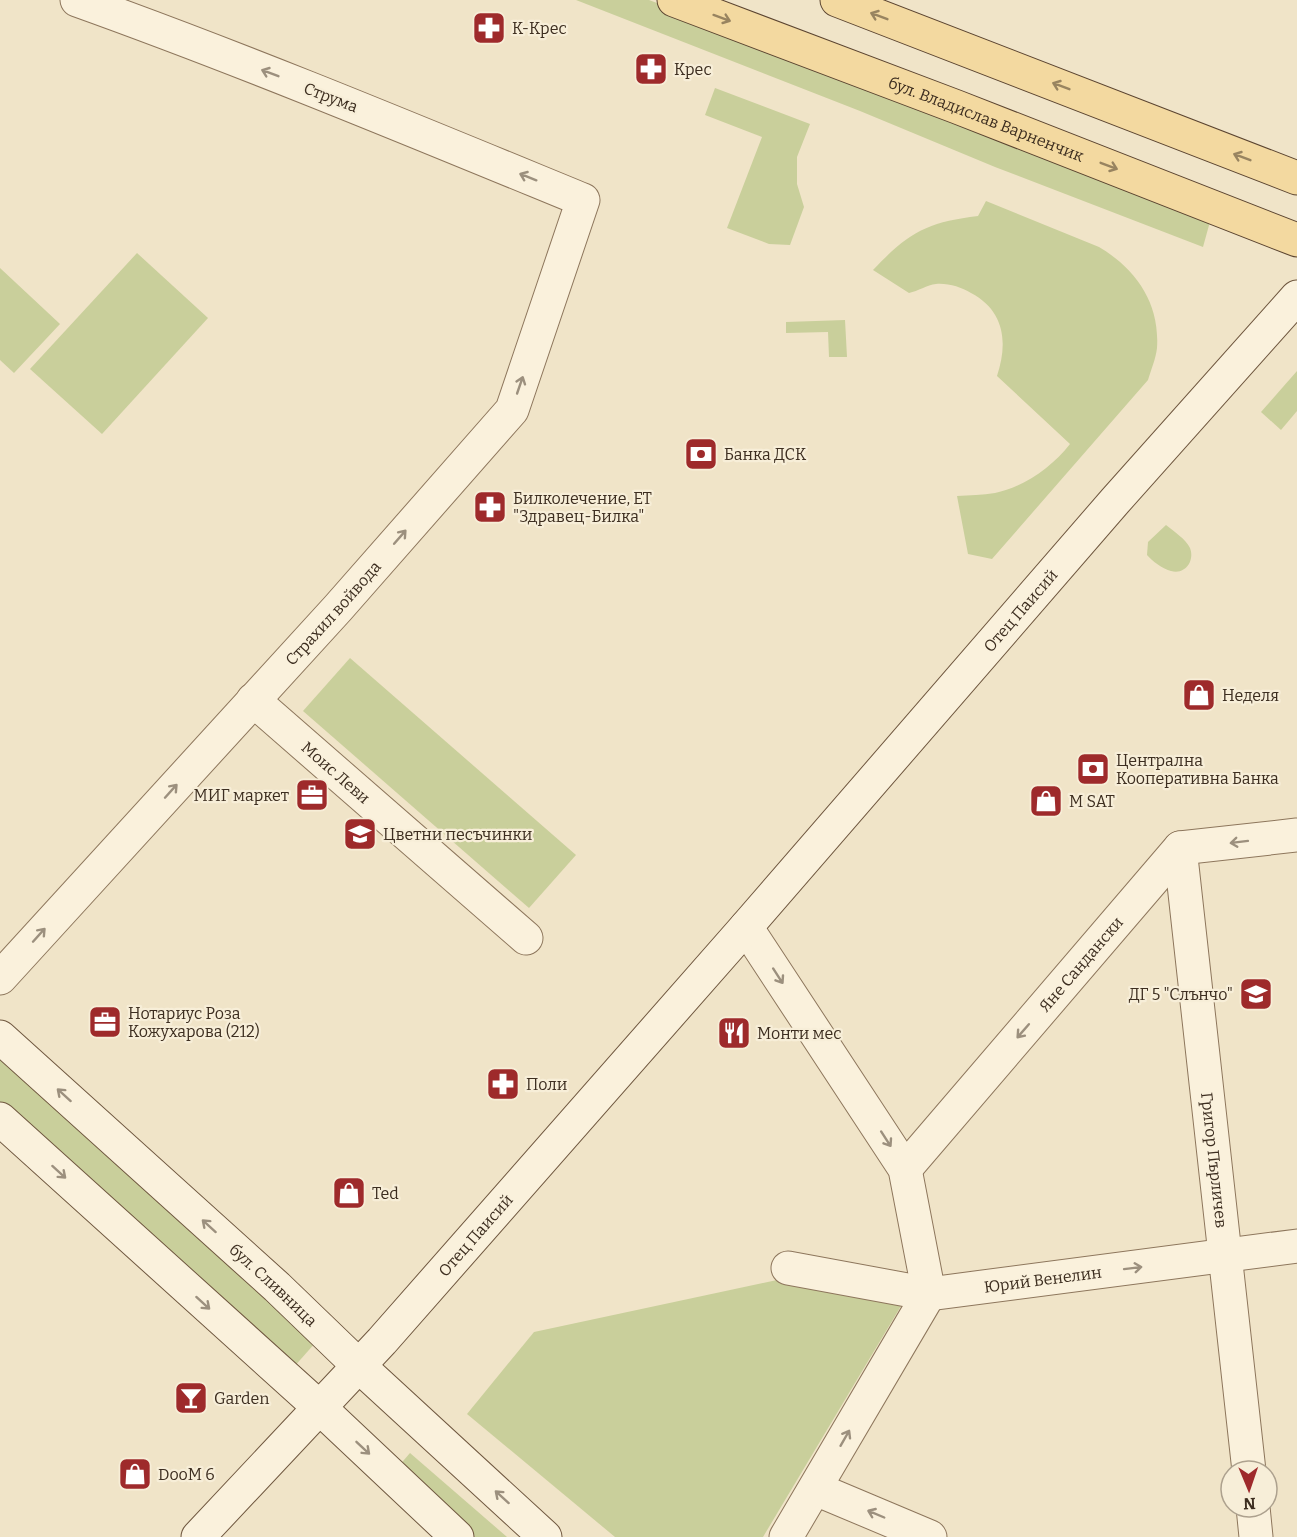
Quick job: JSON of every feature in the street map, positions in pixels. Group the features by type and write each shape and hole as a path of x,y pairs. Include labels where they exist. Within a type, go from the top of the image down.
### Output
{"main road":[{"name":"бул. Владислав Варненчик","path":"674,0 957,106 1297,240"},
{"path":"837,0 1297,178"}],"street":[{"name":"Струма","path":"77,0 158,29 368,112 583,200"},
{"name":"Страхил войвода","path":"0,978 338,608 512,410 583,200"},
{"name":"Отец Паисий","path":"198,1537 359,1366 746,927 1115,501 1297,297"},
{"name":"Моис Леви","path":"254,700 526,938"},
{"path":"1180,848 1297,835"},
{"name":"Яне Сандански","path":"905,1169 1180,848"},
{"name":"Григор Пърличев","path":"1180,848 1248,1459"},
{"path":"746,927 905,1169 929,1294 786,1537"},
{"name":"бул. Сливница","path":"0,1037 269,1280 545,1537"},
{"path":"0,1119 320,1408 457,1537"},
{"name":"Юрий Венелин","path":"788,1268 929,1294 1297,1246"},
{"path":"816,1489 930,1537"},
{"path":"1254,1519 1256,1537"}],"green space":[{"path":"576,0 649,0 957,116 1211,218 1203,247 995,167 860,111"},
{"path":"715,88 810,124 797,157 797,184 804,207 790,245 769,244 727,228 762,137 705,115"},
{"path":"986,201 1099,247 1112,256 1124,266 1143,289 1150,302 1157,332 1157,348 1148,380 992,559 968,554 957,496 995,493 1027,481 1055,461 1070,444 997,376 1002,352 1001,329 997,318 982,300 963,289 945,284 936,284 909,293 873,270 908,238 932,226 978,216"},
{"path":"137,253 208,318 102,434 30,369"},
{"path":"0,268 60,324 14,373 0,360"},
{"path":"845,320 847,357 829,357 828,332 786,333 786,322"},
{"path":"1297,371 1297,411 1281,430 1261,412"},
{"path":"1166,525 1190,548 1190,562 1181,571 1171,571 1147,555 1148,542"},
{"path":"350,658 576,855 529,908 303,711"},
{"path":"0,1042 324,1333 285,1377 0,1119"},
{"path":"777,1280 901,1306 763,1537 615,1537 467,1414 534,1332"},
{"path":"410,1453 507,1537 463,1537 391,1475"}],"place":[{"name":"К-Крес","path":"489,28"},
{"name":"Крес","path":"651,69"},
{"name":"Банка ДСК","path":"701,454"},
{"name":"Билколечение, ЕТ \"Здравец-Билка\"","path":"490,507"},
{"name":"Неделя","path":"1199,695"},
{"name":"Централна Кооперативна Банка","path":"1093,769"},
{"name":"МИГ маркет","path":"312,795"},
{"name":"M SAT","path":"1046,801"},
{"name":"Цветни песъчинки","path":"360,834"},
{"name":"ДГ 5 \"Слънчо\"","path":"1256,994"},
{"name":"Нотариус Роза Кожухарова (212)","path":"105,1022"},
{"name":"Монти мес","path":"734,1033"},
{"name":"Поли","path":"503,1084"},
{"name":"Ted","path":"349,1193"},
{"name":"Garden","path":"191,1398"},
{"name":"DooM 6","path":"135,1474"}]}
